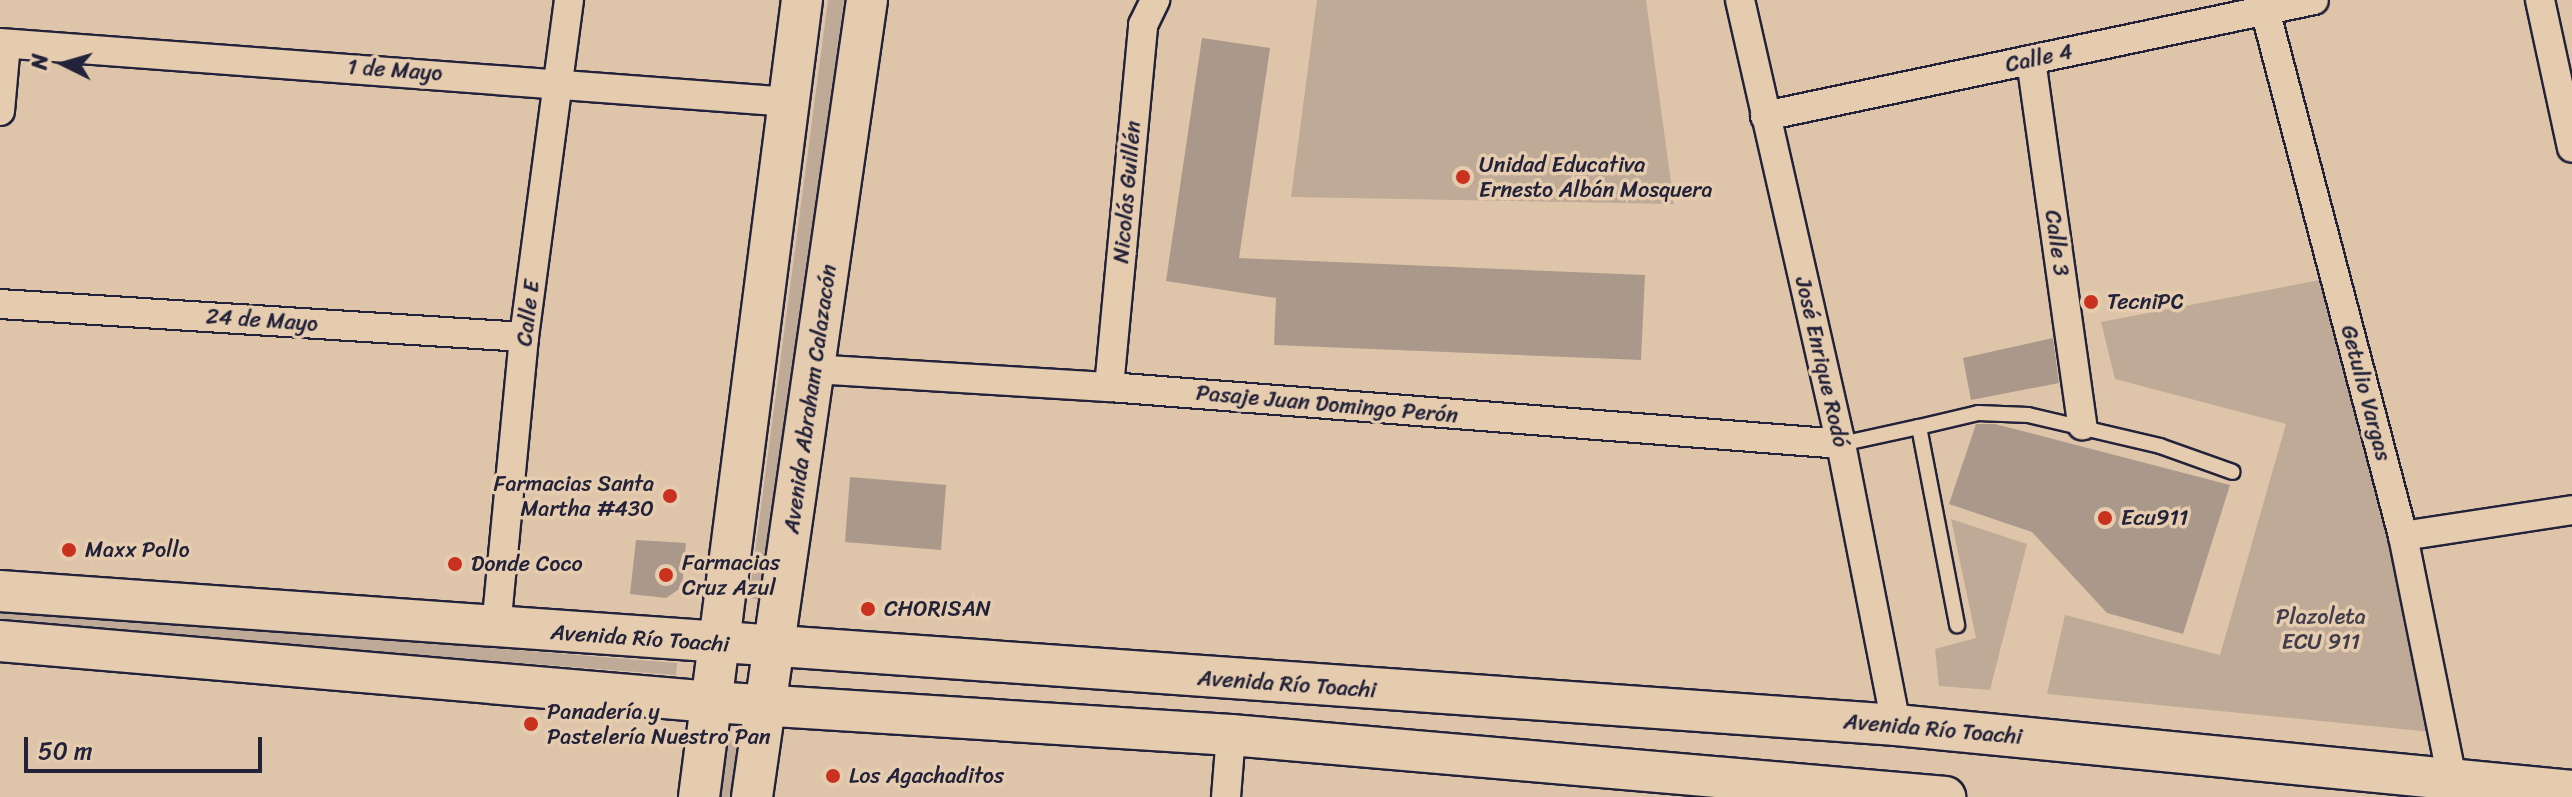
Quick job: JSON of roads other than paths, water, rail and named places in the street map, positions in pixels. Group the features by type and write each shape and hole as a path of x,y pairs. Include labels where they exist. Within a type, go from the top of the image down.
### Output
{"main road":[{"path":"699,797 802,0"},
{"name":"Avenida Abraham Calazacón","path":"752,797 769,706 812,369 867,0"},
{"name":"Avenida Río Toachi","path":"0,591 1896,725 2572,791"},
{"path":"0,641 711,702 1231,735 1945,797"}],"street":[{"name":"Calle E","path":"496,628 524,337 569,0"},
{"name":"Nicolás Guillén","path":"1109,387 1143,25 1155,0"},
{"name":"José Enrique Rodó","path":"1740,0 1841,444 1896,725"},
{"name":"Calle 4","path":"1765,116 2314,0"},
{"path":"2540,0 2572,148"},
{"name":"Getulio Vargas","path":"2265,10 2403,536 2452,780"},
{"name":"1 de Mayo","path":"3,43 557,81 790,102"},
{"path":"0,111 3,43"},
{"name":"Calle 3","path":"2031,60 2082,425"},
{"name":"24 de Mayo","path":"0,304 524,337"},
{"name":"Pasaje Juan Domingo Perón","path":"812,369 1109,387 1841,444"},
{"path":"2403,536 2572,510"},
{"path":"1226,797 1231,735"}],"lane":[{"path":"1841,444 1978,413 2028,415 2082,425 2233,472"},
{"path":"1919,427 1957,625"}],"place":[{"name":"Unidad Educativa Ernesto Albán Mosquera","path":"1463,177"},
{"name":"TecniPC","path":"2091,302"},
{"name":"Farmacias Santa Martha #430","path":"670,496"},
{"name":"Ecu911","path":"2105,518"},
{"name":"Maxx Pollo","path":"69,550"},
{"name":"Donde Coco","path":"455,564"},
{"name":"Farmacias Cruz Azul","path":"666,575"},
{"name":"CHORISAN","path":"868,609"},
{"name":"Panadería y Pastelería Nuestro Pan","path":"531,724"},
{"name":"Los Agachaditos","path":"833,776"}],"park label":[{"name":"Plazoleta ECU 911","path":"2321,628"}]}
